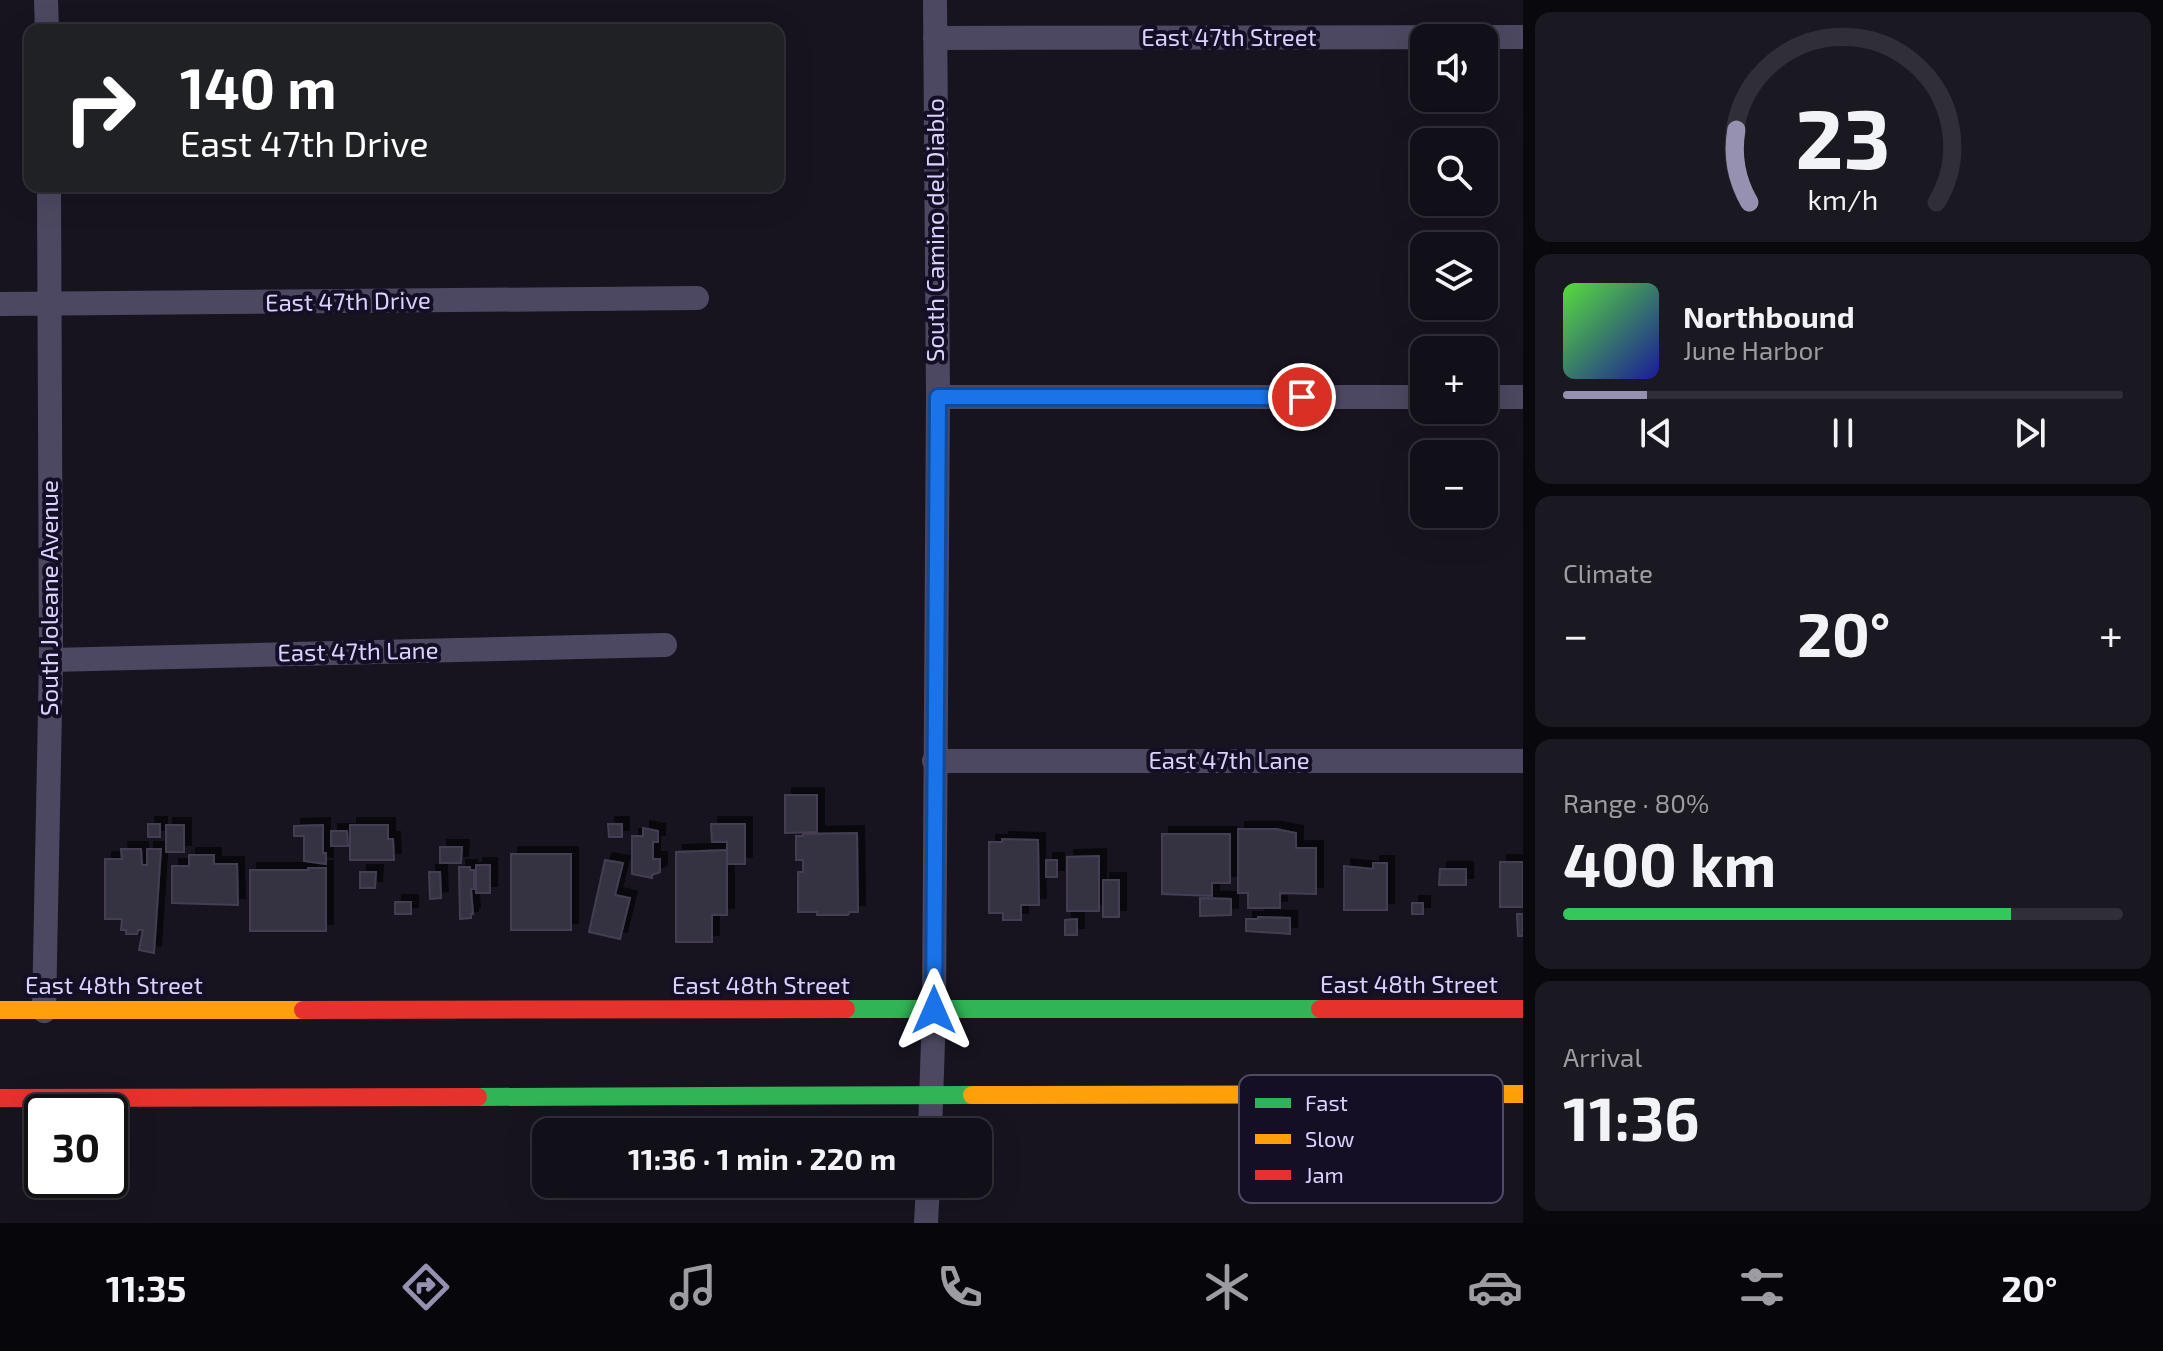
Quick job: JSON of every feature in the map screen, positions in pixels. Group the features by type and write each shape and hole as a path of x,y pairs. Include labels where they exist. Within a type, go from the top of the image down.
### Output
{"street":[{"path":"46,0 47,24"},
{"name":"South Camino del Diablo","path":"931,1118 938,397 935,0"},
{"name":"East 47th Street","path":"935,38 1523,37"},
{"name":"South Joleane Avenue","path":"44,1011 51,660 49,192"},
{"name":"East 47th Drive","path":"0,304 697,298"},
{"path":"938,397 1410,397"},
{"path":"1498,397 1523,397"},
{"name":"East 47th Lane","path":"51,660 665,645"},
{"name":"East 47th Lane","path":"934,761 1523,761"},
{"name":"East 48th Street","path":"0,1010 1523,1009"},
{"path":"0,1098 1239,1094"},
{"path":"1503,1094 1523,1094"},
{"path":"926,1223 927,1198"}],"building":[{"path":"785,795 817,795 817,832 785,833"},
{"path":"148,824 160,824 160,837 148,837"},
{"path":"608,824 622,824 622,837 609,837"},
{"path":"711,824 745,824 745,864 727,864 727,842 712,842"},
{"path":"166,825 184,825 184,852 166,852"},
{"path":"323,825 326,864 304,861 304,836 294,836 294,826"},
{"path":"350,825 388,825 388,839 393,839 394,860 350,860"},
{"path":"643,828 658,831 658,842 653,842 653,859 660,859 660,872 652,878 632,874 632,836 643,836"},
{"path":"1238,829 1276,829 1296,833 1296,848 1316,848 1316,894 1280,893 1280,908 1248,908 1248,893 1238,893"},
{"path":"331,831 347,831 348,846 331,846"},
{"path":"857,833 858,912 817,915 817,912 798,912 798,872 803,872 803,860 796,860 796,836"},
{"path":"1162,834 1230,834 1230,883 1212,883 1212,896 1162,894"},
{"path":"1002,839 1038,840 1039,905 1021,905 1021,920 1003,920 1003,913 989,913 989,842 1002,842"},
{"path":"440,847 462,847 461,863 440,863"},
{"path":"121,849 141,849 142,865 147,865 147,849 161,849 154,953 139,950 143,930 138,930 137,934 126,934 126,930 121,930 122,919 105,919 105,859 122,859"},
{"path":"727,850 727,915 712,915 712,942 676,942 676,852"},
{"path":"511,854 571,854 571,930 511,930"},
{"path":"189,855 214,855 214,864 237,864 238,905 172,903 172,866 189,866"},
{"path":"1099,856 1099,911 1067,911 1067,857"},
{"path":"605,860 623,863 615,895 630,898 620,939 589,932"},
{"path":"1046,860 1057,860 1057,877 1046,877"},
{"path":"1500,862 1523,862 1523,907 1500,907"},
{"path":"1373,863 1387,863 1387,910 1344,910 1344,866 1373,869"},
{"path":"476,865 490,865 490,893 476,893"},
{"path":"459,867 474,870 471,918 460,919"},
{"path":"326,868 326,931 250,931 250,870"},
{"path":"1440,869 1466,869 1466,885 1439,885"},
{"path":"360,872 376,872 375,888 360,888"},
{"path":"429,872 440,872 441,898 430,899"},
{"path":"1103,880 1119,880 1119,917 1103,917"},
{"path":"1200,898 1231,899 1231,915 1200,916"},
{"path":"395,902 411,902 411,914 395,914"},
{"path":"1412,903 1423,903 1423,914 1412,914"},
{"path":"1517,914 1523,914 1523,936 1518,936"},
{"path":"1290,918 1290,934 1246,931 1246,919"},
{"path":"1077,919 1077,935 1065,935 1065,920"}],"traffic: fast":[{"path":"846,1009 1320,1009"},
{"path":"478,1097 972,1095"}],"traffic: slow":[{"path":"0,1010 303,1010"},
{"path":"1503,1094 1523,1094"},
{"path":"972,1095 1239,1095"}],"traffic: jam":[{"path":"303,1010 846,1009"},
{"path":"1320,1009 1523,1009"},
{"path":"0,1098 478,1097"}],"route":[{"path":"934,1010 938,397 1302,397"}]}
